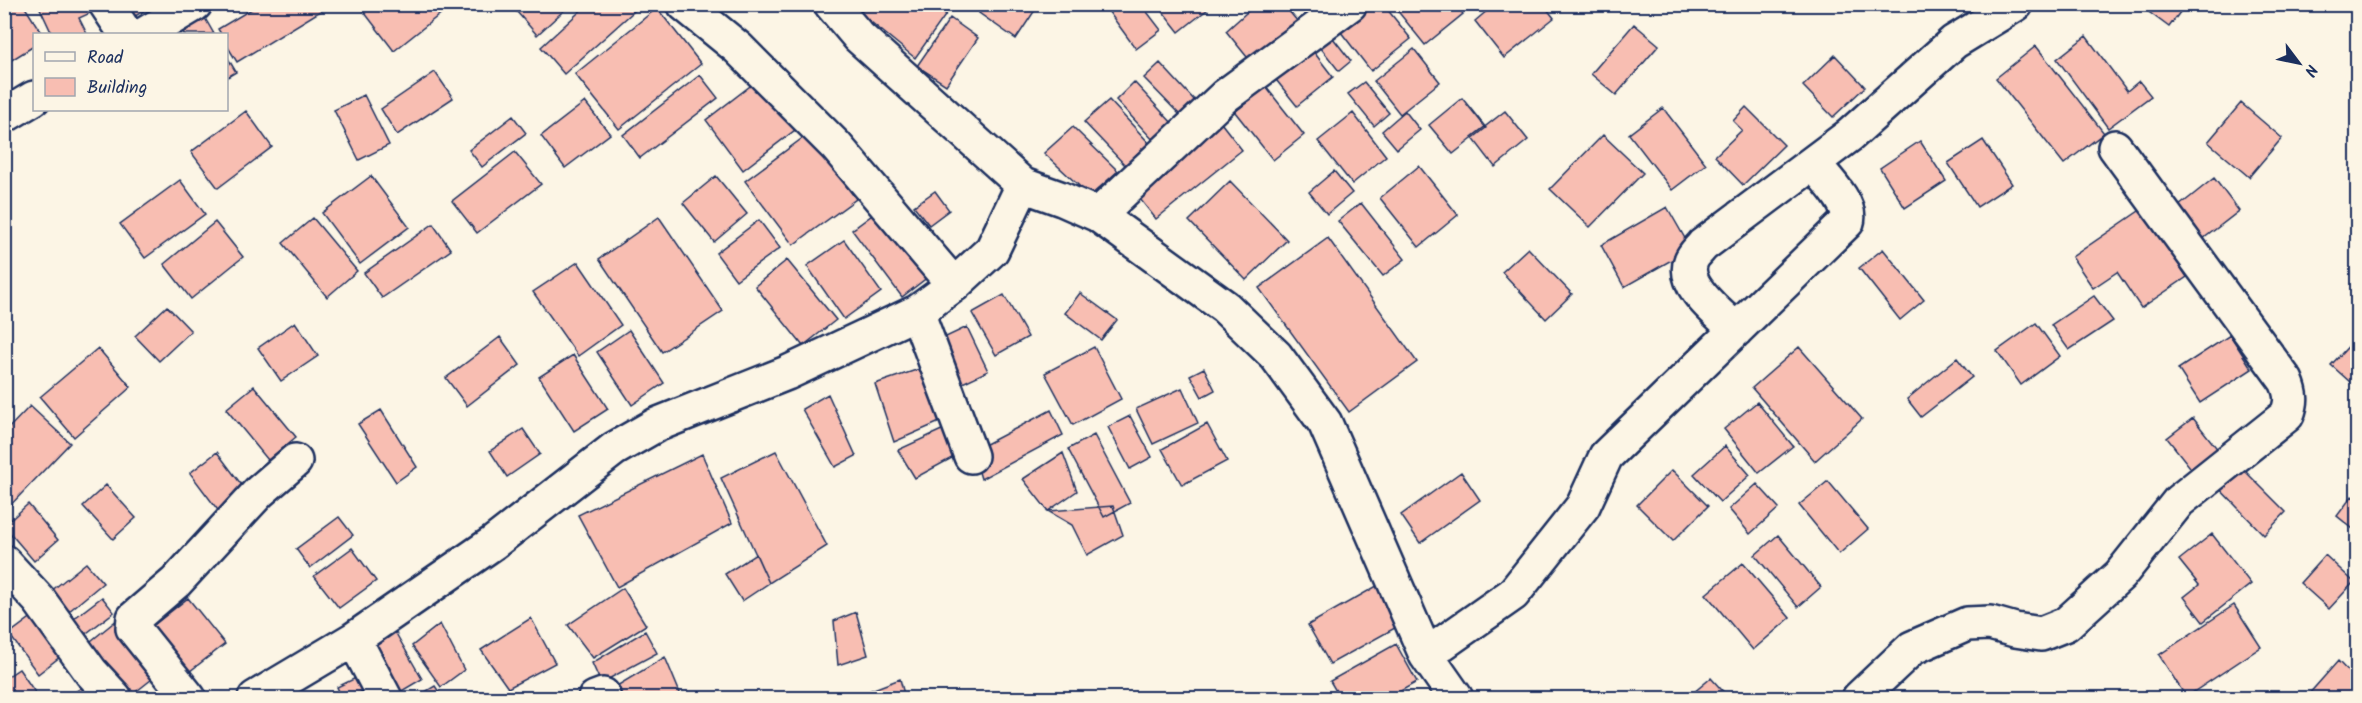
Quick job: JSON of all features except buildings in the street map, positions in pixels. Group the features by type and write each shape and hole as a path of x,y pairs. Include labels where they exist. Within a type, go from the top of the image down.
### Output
{"street":[{"path":"106,4 125,33"},
{"path":"147,33 195,4"},
{"path":"684,4 738,48 836,146 954,285"},
{"path":"831,4 859,37 1023,185 1098,215 1225,307 1276,356 1325,423 1426,655 1456,699"},
{"path":"1098,215 1225,96 1350,4"},
{"path":"1736,330 1696,291 1689,276 1691,261 1703,245 1850,135 1954,42 2016,4"},
{"path":"4,116 33,99"},
{"path":"1859,699 1912,648 1967,624 1990,623 2041,634 2066,624 2120,575 2179,501 2287,415 2291,394 2286,381 2115,147"},
{"path":"1426,655 1513,594 1538,559 1583,506 1606,456 1847,222 1846,204 1813,163"},
{"path":"255,699 354,639 493,543 614,449 656,425 787,373 916,312 954,285 992,250 1023,185"},
{"path":"916,312 971,456"},
{"path":"189,699 133,628 134,618 176,582 259,492 295,461"},
{"path":"4,562 45,608 91,672 115,699"},
{"path":"354,639 385,699"}]}
